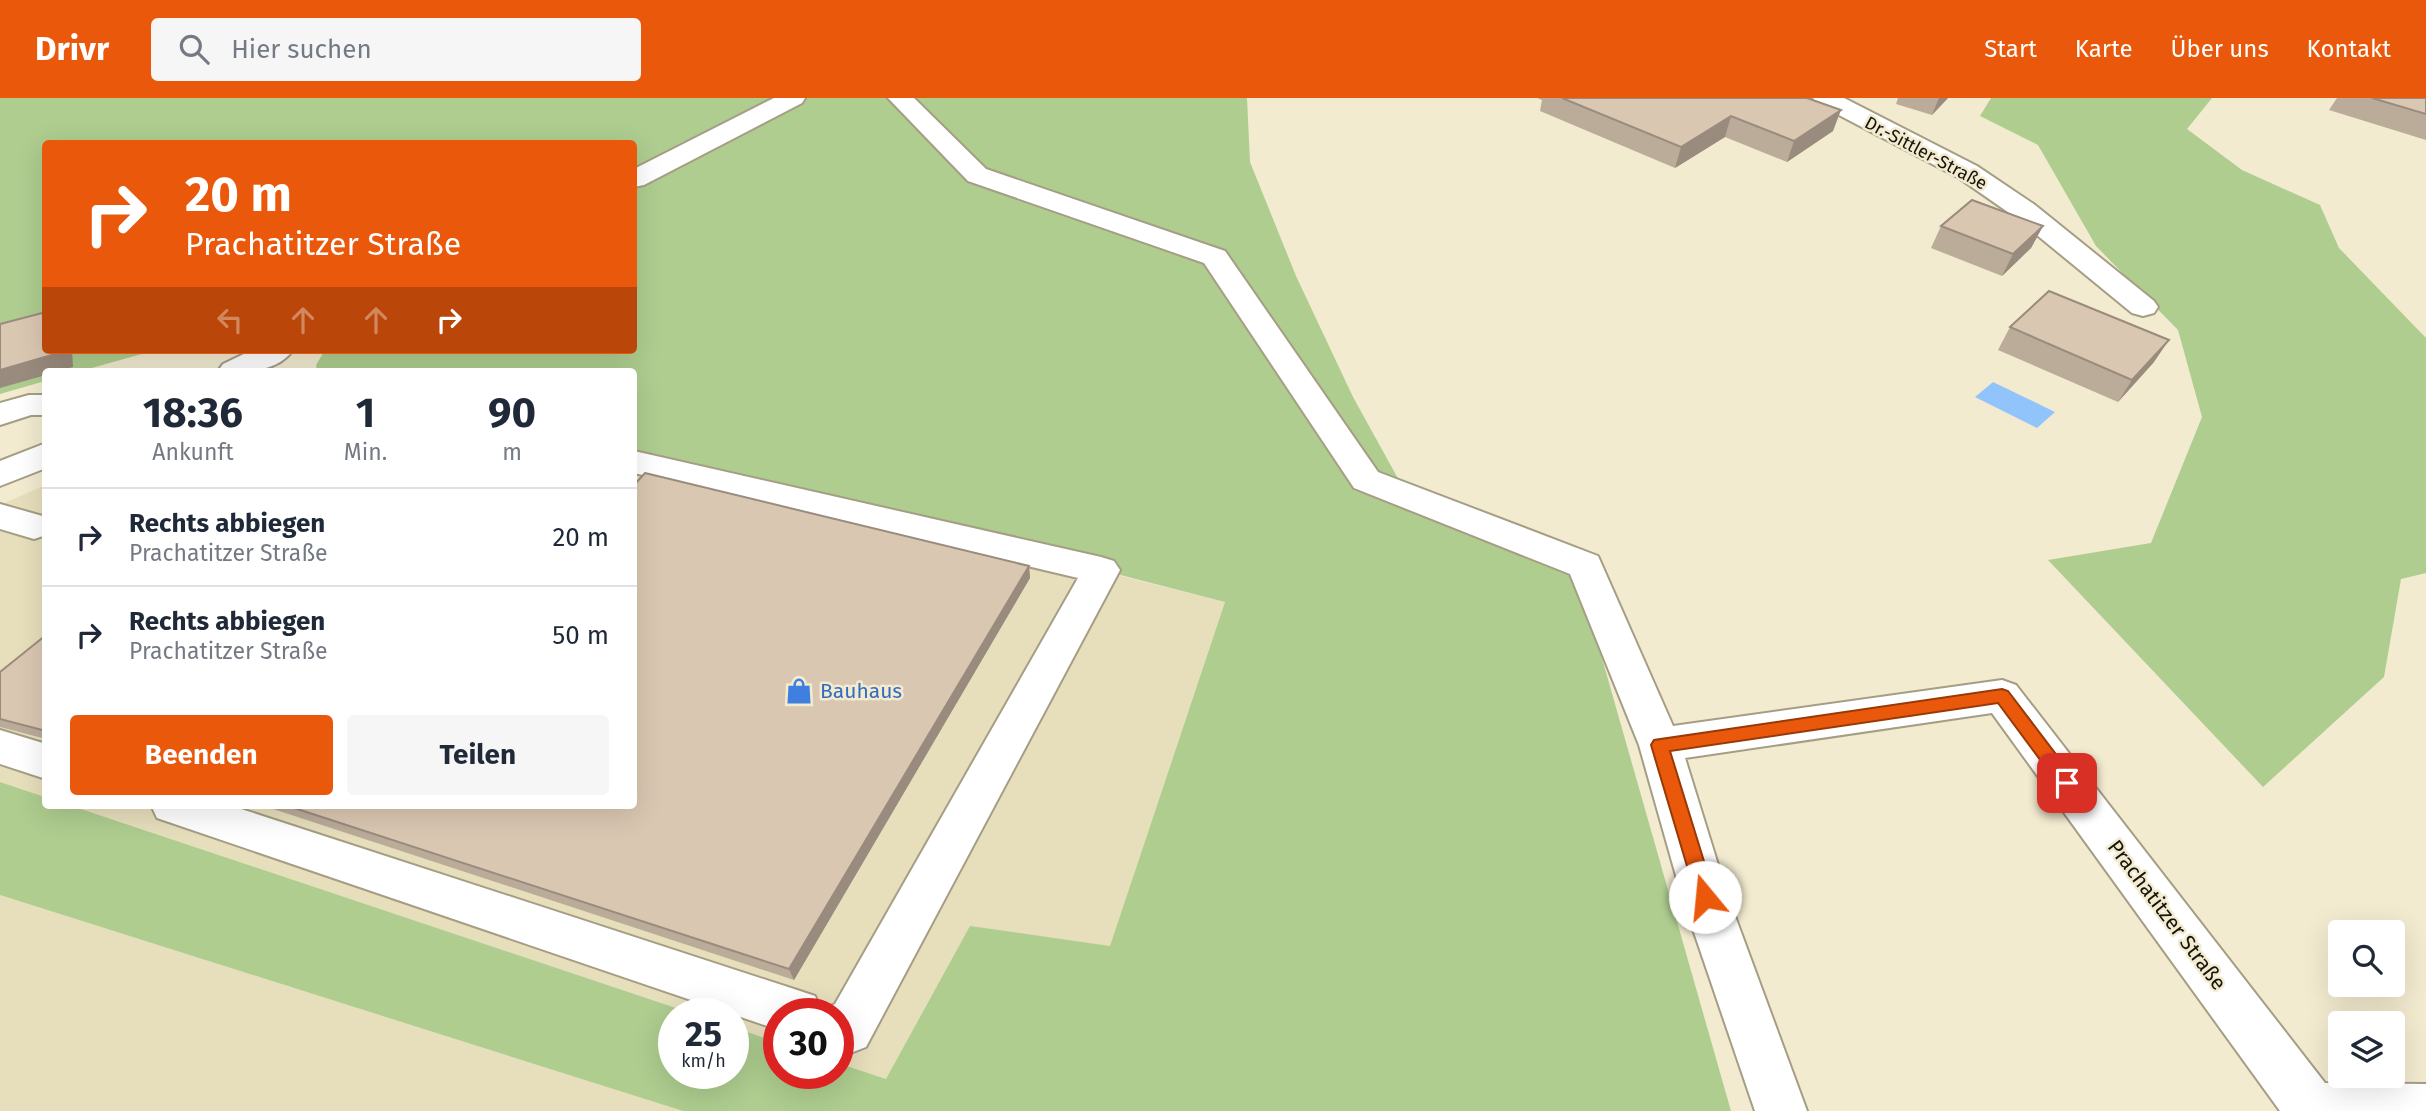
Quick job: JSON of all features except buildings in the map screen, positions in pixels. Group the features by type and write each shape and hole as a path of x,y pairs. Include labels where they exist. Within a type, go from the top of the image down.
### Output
{"street":[{"path":"637,177 793,98"},
{"path":"900,98 976,175 1215,257 1366,480 1585,565 1660,745 1705,897 1780,1111"},
{"name":"Dr.-Sittler-Straße","path":"1825,98 1968,172 2025,211 2143,307"},
{"path":"246,368 270,354"},
{"path":"0,414 29,405 42,405"},
{"path":"0,474 42,456"},
{"path":"637,463 1101,570 854,1019"},
{"path":"0,516 34,526"},
{"name":"Prachatitzer Straße","path":"1660,745 2002,696 2309,1110"},
{"path":"0,747 42,761"},
{"path":"185,809 763,1002"},
{"path":"2309,1110 2426,1110"}],"shaded area":[{"path":"637,456 1225,602 1110,946 970,927 886,1079 854,1068 854,998 763,998 763,1037 749,1033 749,998 658,998 658,1002 81,809 637,809"},
{"path":"42,486 42,796 0,782 0,505"},
{"path":"0,895 683,1111 0,1111"}],"green space":[{"path":"0,98 1247,98 1250,162 1296,276 1353,397 1406,493 1572,553 1731,1111 683,1111 0,895 0,782 42,796 42,809 81,809 658,1002 658,1089 749,1089 749,1033 763,1037 763,1089 854,1089 854,1068 886,1079 970,926 1110,946 1225,602 1101,570 637,463 637,368 316,368 323,354 637,354 637,180 688,153 637,174 637,140 42,140 42,354 142,354 92,368 42,368 42,382 0,394"},
{"path":"1991,98 2212,98 2187,129 2242,170 2320,205 2339,248 2426,338 2426,573 2401,579 2384,677 2263,787 2048,560 2151,543 2202,417 2178,330 2096,246 2038,145 1980,116"}],"water":[{"path":"1993,382 2055,412 2037,428 1975,397"}],"place":[{"name":"Bauhaus","path":"799,691"}],"route":[{"path":"1705,897 1660,745 2002,696 2067,783"}]}
